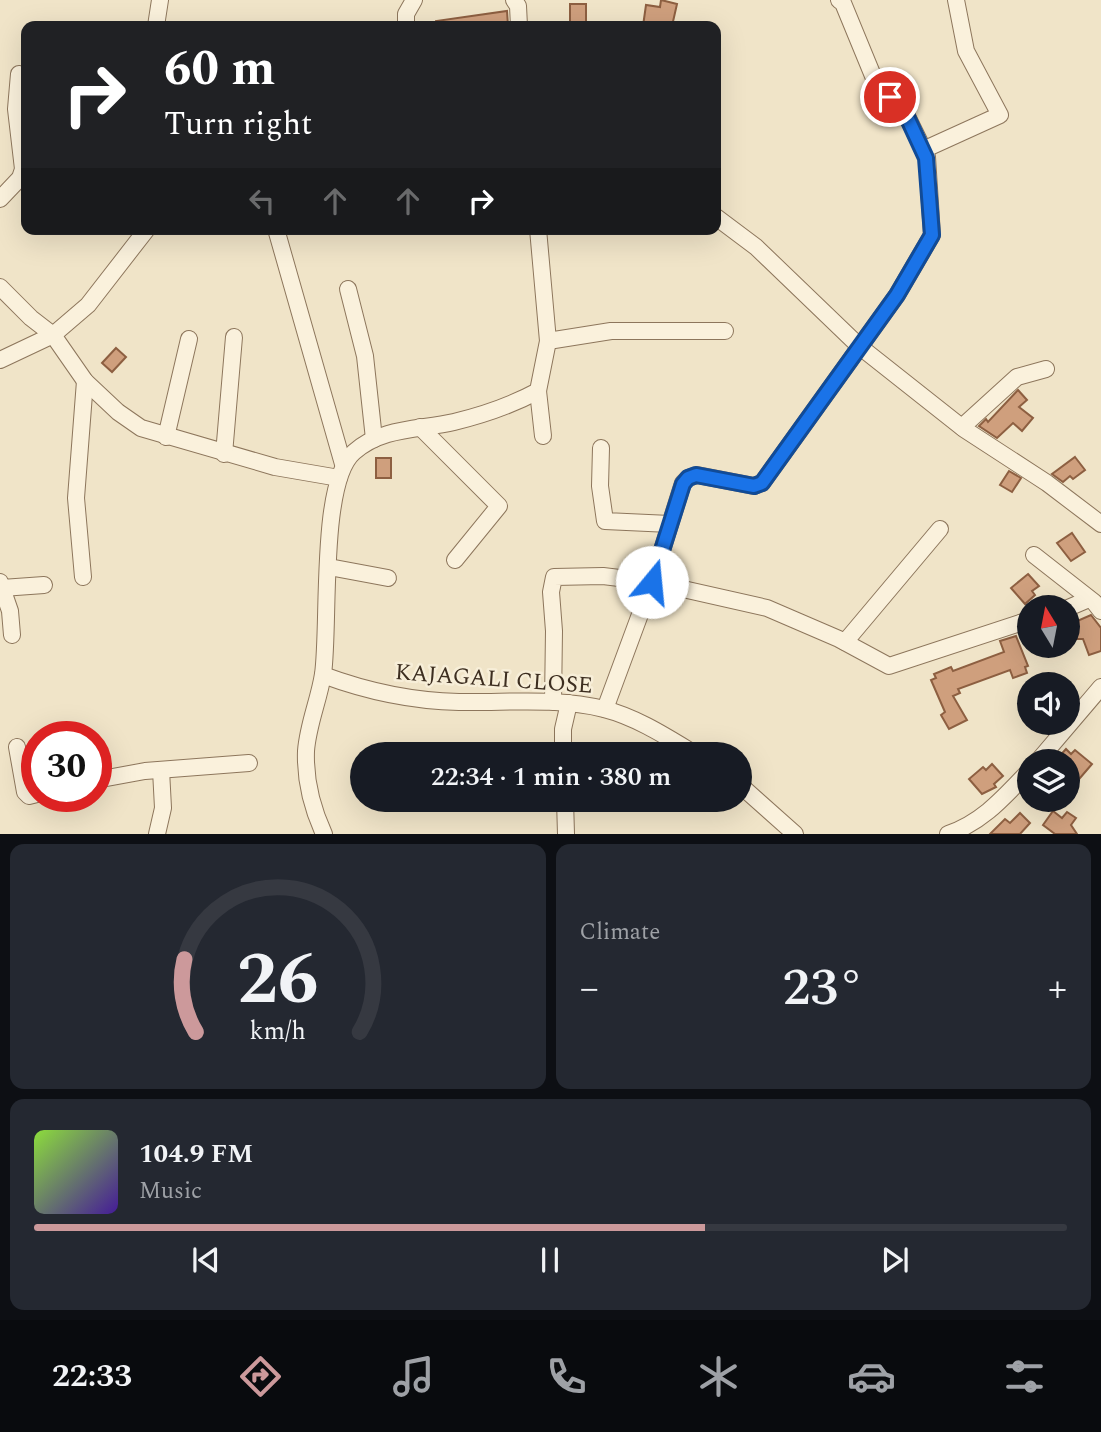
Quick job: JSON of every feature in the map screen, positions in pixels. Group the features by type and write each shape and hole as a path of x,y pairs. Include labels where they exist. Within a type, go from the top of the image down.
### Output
{"street":[{"path":"157,21 160,0"},
{"path":"406,21 406,14 414,0"},
{"path":"514,0 518,6 519,21"},
{"path":"604,709 652,582 683,484 696,475 754,486 762,483 897,295 932,235 928,169 923,150 902,106 878,88 843,3 839,0"},
{"path":"923,150 1000,115 966,51 956,0"},
{"path":"19,74 16,109 21,152"},
{"path":"0,198 21,175"},
{"path":"721,221 756,247 859,346 962,427 1047,483 1101,524"},
{"path":"0,360 53,335 88,305 142,235"},
{"path":"278,235 341,471"},
{"path":"539,235 548,341 538,391 543,436"},
{"path":"0,287 31,318 53,335 85,382 130,421 166,437 224,454 341,471"},
{"path":"348,289 365,356 374,439"},
{"path":"548,341 611,331 725,331"},
{"path":"224,454 234,337"},
{"path":"166,437 189,338"},
{"path":"962,427 1017,377 1046,369"},
{"path":"83,577 75,498 85,382"},
{"path":"324,834 309,789 306,753 309,725 323,675 331,508 341,471 353,452 374,439 471,417 538,391"},
{"path":"420,427 499,506 455,560"},
{"path":"601,448 600,486 605,521 670,524"},
{"path":"845,642 940,529"},
{"path":"1034,555 1101,611"},
{"path":"329,567 388,578"},
{"path":"562,742 551,592 554,577 603,576 652,582 767,608 845,642 888,666 1017,624"},
{"path":"12,635 10,611 1,585 44,585"},
{"path":"1080,603 1089,599"},
{"name":"KAJAGALI CLOSE","path":"323,675 380,693 458,702 561,703 604,709 653,729 675,742"},
{"path":"1050,749 1096,705 1101,687"},
{"path":"17,747 21,770"},
{"path":"112,778 161,770 250,763"},
{"path":"157,834 163,808 161,770"},
{"path":"948,834 975,830 1017,784"},
{"path":"752,796 795,834"},
{"path":"565,812 566,834"}],"building":[{"path":"661,0 677,4 673,21 644,21 646,5 660,7"},
{"path":"570,4 586,4 586,21 570,21"},
{"path":"507,11 508,21 436,21"},
{"path":"116,348 126,357 112,372 102,363"},
{"path":"1018,390 1027,400 1019,407 1033,418 1022,431 1013,423 997,438 979,426 986,419 988,422"},
{"path":"1075,457 1085,470 1073,479 1070,476 1063,482 1052,474"},
{"path":"376,458 391,458 391,478 376,478"},
{"path":"1009,471 1021,478 1012,492 1000,485"},
{"path":"1072,533 1085,552 1071,561 1057,543"},
{"path":"1028,574 1039,586 1032,591 1035,595 1017,595 1011,588"},
{"path":"1091,615 1101,628 1101,651 1089,655 1083,639 1080,639 1080,620"},
{"path":"1016,636 1017,658 1025,658 1028,666 1025,667 1027,672 1017,672 1017,677 1013,678 1010,670 958,689 960,693 953,696 967,720 949,729 941,715 945,712 931,680 936,678 934,674 951,667 953,671 1004,652 1000,641"},
{"path":"1080,754 1092,764 1080,778"},
{"path":"992,764 1003,776 994,784 996,787 982,794 969,779 983,767 986,770"},
{"path":"1052,812 1062,818 1067,812 1076,818 1071,825 1077,834 1055,834 1043,825"},
{"path":"1020,813 1030,823 1020,834 990,834 1005,819 1010,823"}],"route":[{"path":"652,582 683,484 696,475 754,486 762,483 897,295 932,235 926,158 902,106 890,97"}]}
